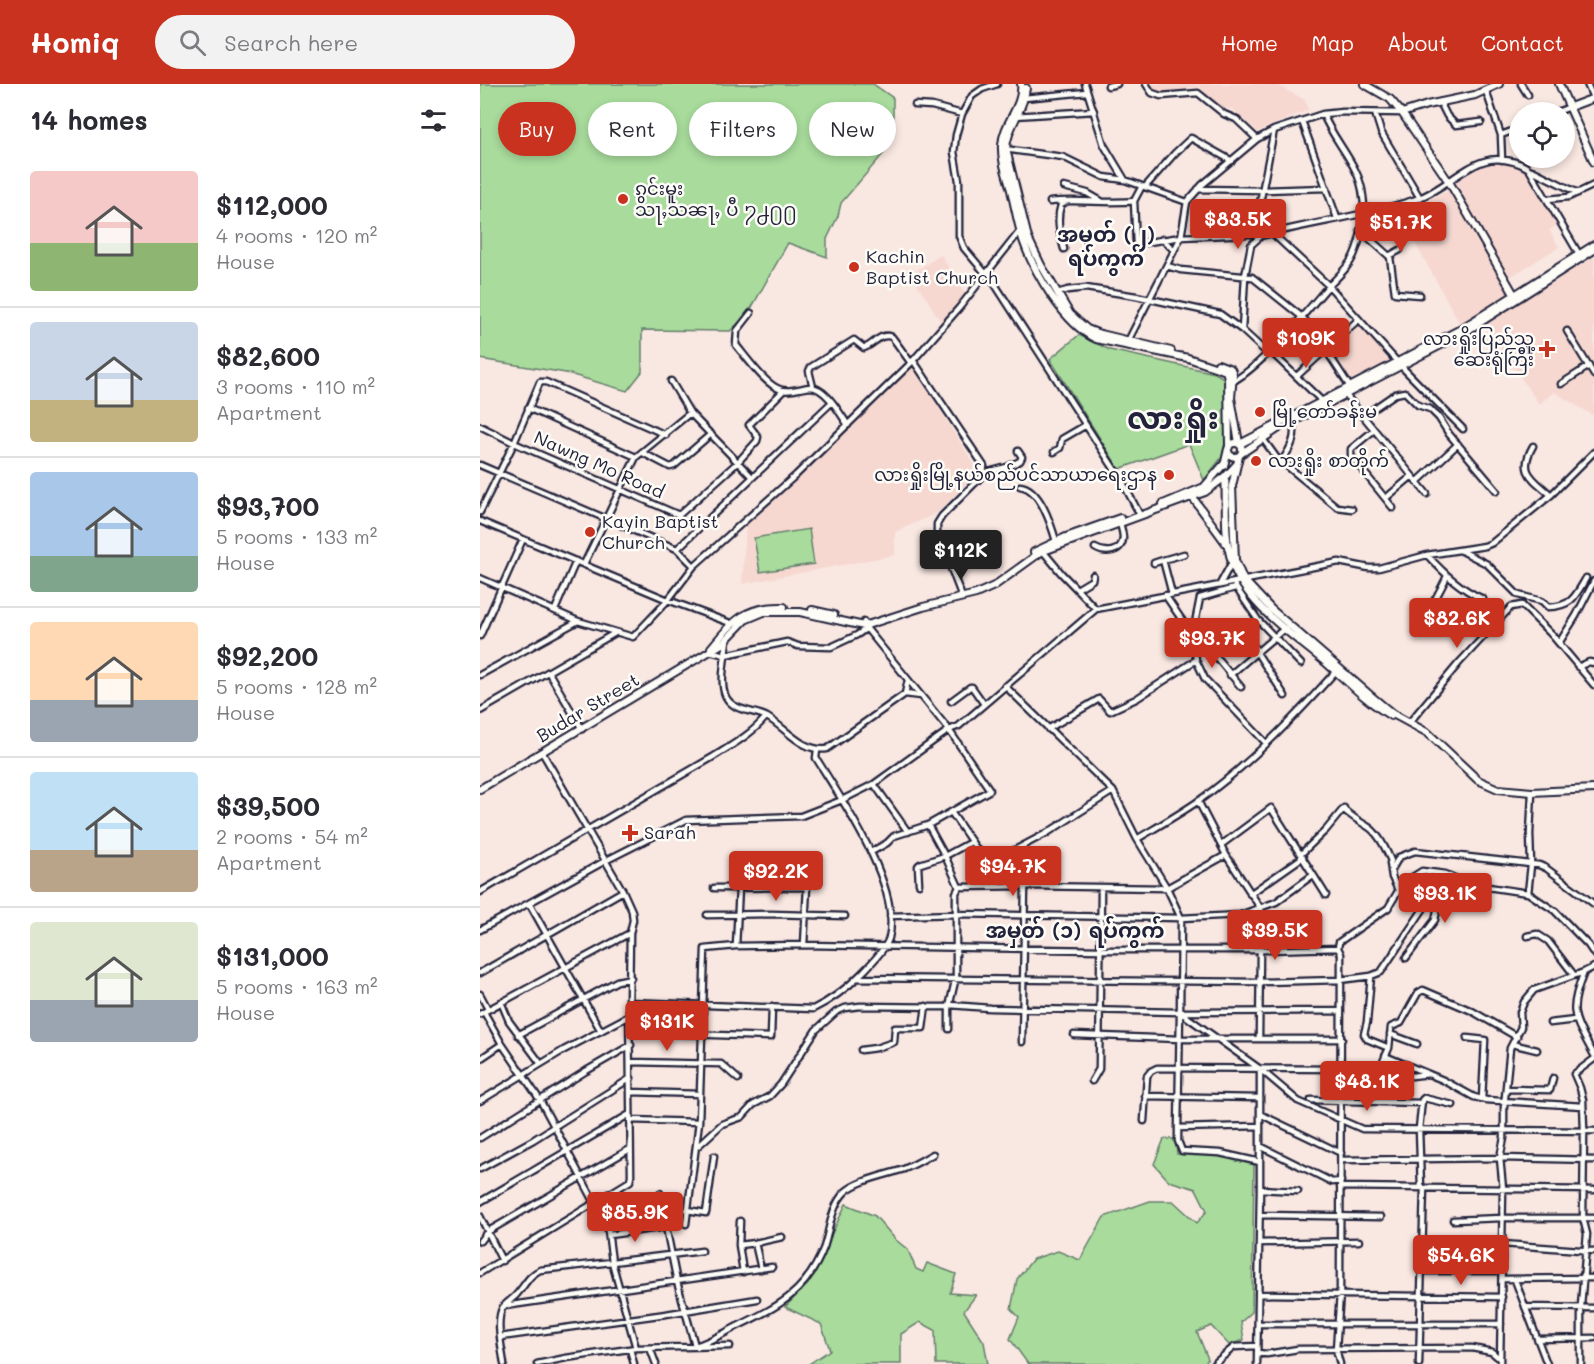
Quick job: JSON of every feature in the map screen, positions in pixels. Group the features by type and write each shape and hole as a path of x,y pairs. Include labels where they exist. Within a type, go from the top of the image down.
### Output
{"main road":[{"path":"1023,84 1023,98 1014,116 1004,149 1031,258 1058,305 1070,320 1089,335 1189,355 1231,369 1233,374 1230,384 1229,448 1224,464 1228,546 1238,580 1262,608 1380,709 1427,737 1460,762"},
{"path":"1364,84 1374,86 1402,112 1449,182 1516,297"},
{"path":"1402,112 1486,91 1499,84"},
{"path":"1559,84 1568,102"},
{"path":"1575,105 1594,99"},
{"path":"1575,118 1594,162"},
{"path":"1023,229 1032,249 1070,314 1087,329 1126,343"},
{"path":"1344,393 1350,387 1432,348 1475,323 1594,245"},
{"path":"1580,256 1594,250"},
{"path":"1399,364 1260,438 1241,455 1236,465 1232,486 1234,548 1238,580 1370,696 1428,734 1478,780 1498,789 1532,792 1594,789"},
{"path":"1230,384 1241,455"},
{"path":"1229,448 1232,444 1260,438 1324,403"},
{"path":"1237,427 1242,433 1260,438"},
{"path":"1229,448 1232,457 1241,455"},
{"path":"1042,549 1120,523 1204,487 1224,464"},
{"path":"709,651 736,625 752,616 777,611 800,612 865,625 961,595 976,594 994,586 1056,541 1193,498 1225,477 1236,465"},
{"path":"1205,492 1221,492 1226,497"},
{"path":"1193,498 1228,546"},
{"path":"709,651 727,640 736,625"},
{"name":"Budar Street","path":"480,789 681,670 709,651"}],"street":[{"path":"997,84 982,89 972,96 962,114 956,135 954,152 958,181 959,236 964,248 986,273 1086,425 1122,481 1139,514"},
{"path":"1085,84 1104,145 1125,180"},
{"path":"1108,86 1117,84"},
{"path":"1146,84 1152,93 1161,96 1198,93 1224,114 1236,119 1257,139"},
{"path":"1521,84 1528,95"},
{"path":"1587,84 1594,99"},
{"path":"1486,91 1501,135 1502,160"},
{"path":"1023,98 1087,92"},
{"path":"1440,102 1447,116 1456,125 1481,122"},
{"path":"915,105 938,107 962,114"},
{"path":"1014,116 1094,111"},
{"path":"1375,112 1381,132 1420,198"},
{"path":"1126,343 1181,237 1187,202 1197,189 1257,139 1274,130 1323,114 1402,112"},
{"path":"1230,384 1302,317 1347,267 1355,254 1364,196 1358,179 1323,114"},
{"path":"1302,121 1337,218"},
{"path":"1242,330 1245,276 1274,130"},
{"path":"1501,135 1509,132"},
{"path":"1232,160 1191,138 1144,186 1134,201 1136,244 1181,237 1272,233 1329,286 1399,364 1463,429"},
{"path":"1004,149 1063,157 1104,177 1125,180 1187,202"},
{"path":"1251,245 1261,236 1420,198 1479,163 1494,159 1525,166 1578,193"},
{"path":"1529,169 1580,256"},
{"path":"1546,199 1560,199 1594,185"},
{"path":"1064,187 1087,193 1104,202"},
{"path":"1197,189 1327,188"},
{"path":"1064,249 1058,226 1059,210 1061,205 1069,200"},
{"path":"1050,202 1134,201"},
{"path":"480,578 578,621 633,638 668,600 694,566 796,476 912,361 959,309 1023,229"},
{"path":"1360,230 1389,256 1395,293 1420,295"},
{"path":"1162,239 1174,250"},
{"path":"1389,256 1400,250"},
{"path":"1167,266 1181,270 1252,277 1302,317 1327,348 1350,387"},
{"path":"1057,293 1086,288 1220,314 1268,351 1324,403"},
{"path":"751,313 737,331 736,345 773,386 783,391 813,387 823,393 849,425"},
{"path":"1234,323 1242,318"},
{"path":"1297,376 1359,319"},
{"path":"1567,331 1594,375"},
{"path":"813,387 808,371 811,367 852,341 857,341 864,348 883,336 892,337 912,361 984,466 984,473"},
{"path":"1562,384 1588,366"},
{"path":"671,381 690,413 752,477"},
{"path":"480,512 540,382 546,382 666,435"},
{"name":"Nawng Mo Road","path":"480,426 679,514 738,462 757,441 758,437 750,428 751,422 783,391"},
{"path":"1363,416 1395,394 1405,392 1418,405 1430,409 1497,491"},
{"path":"1344,393 1427,494"},
{"path":"677,549 831,403"},
{"path":"528,408 636,457"},
{"path":"584,564 636,457 666,435 690,413"},
{"path":"1282,461 1291,448 1295,431 1292,422"},
{"path":"1054,452 1060,448 1062,439 1086,425"},
{"path":"1374,430 1351,448 1350,452 1393,508"},
{"path":"643,453 670,467 674,466 711,434"},
{"path":"1260,438 1273,454 1337,507 1352,509"},
{"path":"1417,482 1458,444"},
{"path":"1533,446 1526,458 1527,470 1531,477 1551,495"},
{"path":"961,595 937,532 938,524 942,516 984,473 1020,461 1022,457 1018,451"},
{"path":"480,930 605,861 686,820 801,816 842,800 874,784 949,730 958,726 1096,609 1339,562 1379,568 1427,555 1485,546 1492,543 1551,495 1594,452"},
{"path":"480,465 677,549 694,566"},
{"path":"1386,498 1412,476"},
{"path":"1020,486 1030,489 1048,515 1056,541"},
{"path":"480,522 668,600 736,625"},
{"path":"1095,548 1108,552 1120,546 1123,540 1120,523"},
{"path":"480,636 482,624 502,588 523,539"},
{"path":"1042,549 1096,609"},
{"path":"1457,549 1487,564 1518,595 1542,601 1548,607 1574,599 1586,578"},
{"path":"1154,563 1184,554"},
{"path":"1427,555 1447,576 1468,592 1483,599"},
{"path":"1163,560 1172,594"},
{"path":"555,610 576,561"},
{"path":"1220,584 1232,562"},
{"path":"1077,589 1092,580 1093,575"},
{"path":"1417,634 1447,576"},
{"path":"1238,580 1236,588 1258,620 1301,664"},
{"path":"1559,643 1594,581"},
{"path":"1236,588 1212,593 1199,599 1194,635 1202,640 1241,687"},
{"path":"1165,595 1191,636 1196,660 1205,679 1266,743"},
{"path":"1409,723 1459,663 1511,607 1522,605 1559,643 1594,685"},
{"path":"480,675 578,621"},
{"path":"709,651 725,655 787,642 798,646 831,647 857,635 865,625 949,730 990,790 928,825 894,836 871,852"},
{"path":"1202,640 1214,633 1238,625 1285,696"},
{"path":"1230,675 1285,627"},
{"path":"480,711 615,633"},
{"path":"727,640 723,683 726,697 736,707 766,717 800,743 817,750 827,749 905,694 921,696"},
{"path":"1048,729 1099,699 1110,711 1136,699 1196,660"},
{"path":"1578,667 1589,662 1594,663"},
{"path":"1137,839 1198,801 1266,743 1309,701 1335,671"},
{"path":"549,673 582,729"},
{"path":"905,694 908,680"},
{"path":"1005,686 1113,791 1137,839 1167,888 1181,918 1178,1141 1182,1150 1220,1153 1260,1162"},
{"path":"951,701 972,687 984,704"},
{"path":"480,892 713,758 766,717"},
{"path":"629,1002 813,1009 829,1001 870,965 889,939 890,916 881,874 842,800 816,758 817,750"},
{"path":"480,1273 630,1181 631,1032 629,1002 632,912 623,891 542,752"},
{"path":"874,784 908,832"},
{"path":"1011,852 1047,833 1113,791"},
{"path":"1528,893 1531,865 1532,792"},
{"path":"1198,801 1226,855 1261,909"},
{"path":"1221,845 1271,808 1326,896"},
{"path":"1250,894 1302,856 1344,809 1358,822 1368,826 1377,836 1391,861 1389,863 1391,872 1398,890"},
{"path":"951,812 980,854"},
{"path":"928,825 959,887"},
{"path":"919,884 918,866 920,864 945,856 971,842"},
{"path":"1391,872 1399,857 1415,851 1499,859 1546,868 1594,904"},
{"path":"959,887 1025,885 1167,888 1226,855"},
{"path":"1340,1364 1336,1349 1341,1294 1342,980 1339,942 1389,908 1403,883 1422,871 1445,874 1468,884 1528,893 1555,911 1594,954"},
{"path":"857,978 1260,982 1342,980 1371,976 1381,972 1428,902 1428,872"},
{"path":"1406,958 1435,920 1445,874"},
{"path":"890,916 1181,918 1240,915 1276,903 1312,875"},
{"path":"1022,1042 1025,885"},
{"path":"714,888 807,886 804,945"},
{"path":"949,1029 950,1006 956,978 956,893 959,887"},
{"path":"736,946 739,888"},
{"path":"1092,1081 1100,1069 1101,888"},
{"path":"480,973 623,891"},
{"path":"529,903 601,1031"},
{"path":"706,915 845,916"},
{"path":"484,1012 630,933"},
{"path":"1527,936 1538,934 1548,941 1574,975"},
{"path":"686,1224 690,1178 699,1122 705,949 804,945 1101,950 1338,948"},
{"path":"1259,1039 1260,950"},
{"path":"1500,1362 1503,1189 1500,1158 1510,1048 1521,1028 1520,1012 1524,1002 1534,990 1594,967"},
{"path":"1581,1364 1581,1308 1587,1234 1583,1218 1583,1106 1580,1088 1574,1074 1594,1057 1575,1020 1573,1005 1584,972"},
{"path":"1371,976 1364,1034 1367,1039 1389,1048"},
{"path":"518,1035 617,981 631,978"},
{"path":"1379,1071 1389,1048 1390,1027 1401,1023 1418,993 1423,990 1472,1011 1517,1037"},
{"path":"480,994 484,1012 502,1044 540,1100 607,1229 612,1262 636,1348"},
{"path":"501,1002 505,1014 518,1035 541,1064"},
{"path":"861,1050 894,1042 895,1028 923,1028 926,1006"},
{"path":"696,1151 700,1144 722,1124 742,1117 753,1105 770,1096 781,1084 816,1030 836,1012 845,1008 950,1006 1101,1010 1341,1011"},
{"path":"631,1032 771,1037 772,1007"},
{"path":"1180,1011 1260,1069 1298,1101 1362,1129 1594,1131"},
{"path":"480,1101 541,1064 629,1016"},
{"path":"1550,1023 1575,1020"},
{"path":"1390,1034 1417,1044"},
{"path":"1074,1035 1180,1039 1342,1039"},
{"path":"1467,1038 1485,1040 1482,1099"},
{"path":"480,1059 502,1044"},
{"path":"1512,1044 1537,1050"},
{"path":"480,1138 630,1046"},
{"path":"1385,1056 1482,1099 1583,1106"},
{"path":"631,1062 721,1065 738,1079"},
{"path":"1144,1121 1147,1076 1156,1068 1342,1069 1412,1076 1429,1074"},
{"path":"1257,1364 1260,1069"},
{"path":"480,1168 533,1140 631,1078"},
{"path":"1507,1089 1550,1090 1553,1078"},
{"path":"631,1092 700,1094"},
{"path":"1144,1096 1260,1098"},
{"path":"1419,1364 1422,1271 1419,1130 1421,1104 1424,1098 1453,1104"},
{"path":"1311,1100 1421,1104"},
{"path":"1260,1114 1341,1153"},
{"path":"480,1202 630,1117 699,1122"},
{"path":"1178,1128 1260,1126"},
{"path":"1260,1146 1332,1182 1341,1184 1422,1188 1594,1190"},
{"path":"480,1241 486,1232 630,1149"},
{"path":"695,1346 765,1314 800,1288 823,1248 833,1212 843,1194 858,1184 907,1168 933,1154"},
{"path":"687,1210 706,1213 714,1156"},
{"path":"1341,1160 1500,1158 1594,1160"},
{"path":"1260,1190 1298,1191"},
{"path":"607,1229 621,1226 642,1216 660,1193"},
{"path":"1260,1215 1381,1217"},
{"path":"480,1216 502,1260"},
{"path":"1453,1220 1594,1218"},
{"path":"740,1221 739,1245 743,1272"},
{"path":"609,1235 666,1227 677,1282 695,1346"},
{"path":"739,1245 782,1237"},
{"path":"1259,1243 1359,1241"},
{"path":"755,1243 761,1269"},
{"path":"1502,1244 1594,1251"},
{"path":"504,1364 500,1315 504,1306 530,1277 540,1270 702,1251"},
{"path":"504,1306 772,1267"},
{"path":"1422,1271 1502,1271"},
{"path":"1502,1279 1594,1278"},
{"path":"1515,1280 1547,1364"},
{"path":"1258,1294 1502,1298"},
{"path":"500,1337 628,1320 757,1299"},
{"path":"1525,1307 1594,1308"},
{"path":"1258,1324 1501,1324"},
{"path":"1537,1338 1594,1338"},
{"path":"537,1364 636,1348 730,1346"},
{"path":"1214,1364 1234,1347 1257,1346"},
{"path":"650,1348 657,1364"},
{"path":"630,1349 634,1364"},
{"path":"1257,1353 1273,1354 1298,1349 1485,1349 1492,1352 1500,1362"}],"shaded area":[{"path":"1149,84 1275,84 1305,100 1308,110 1257,132 1232,109 1221,108 1199,86 1169,92 1153,91"},
{"path":"1493,162 1509,165 1509,168 1524,168 1530,172 1560,223 1549,230 1559,247 1510,277 1455,186 1458,181 1483,165"},
{"path":"1450,190 1512,294 1462,327 1414,241 1401,211"},
{"path":"941,255 965,294 941,322 911,274"},
{"name":"လားရှိုးပြည်သူ့ ဆေးရုံကြီး","path":"1594,257 1594,416 1554,392 1539,404 1483,324"},
{"path":"1358,319 1395,361 1350,383 1326,349"},
{"path":"912,368 979,472 937,513 895,532 895,555 742,584 746,525"}],"green space":[{"path":"480,84 873,84 893,98 893,102 809,102 809,156 881,156 841,203 838,216 827,239 827,257 788,243 748,314 730,331 642,330 642,372 627,391 566,373 480,359"},
{"path":"1079,335 1110,350 1215,373 1222,377 1225,383 1226,439 1222,457 1204,480 1189,444 1119,469 1050,359"},
{"path":"809,529 814,564 760,572 754,538"},
{"path":"1164,1139 1175,1139 1177,1154 1217,1156 1254,1164 1252,1312 1241,1322 1244,1340 1229,1345 1211,1326 1197,1332 1208,1359 1204,1364 1028,1364 1010,1339 1019,1317 1011,1309 1017,1279 1033,1259 1058,1251 1080,1260 1104,1217 1150,1201 1173,1201 1197,1223 1207,1211 1196,1189 1169,1181 1154,1164"},
{"path":"846,1204 875,1216 908,1250 916,1269 923,1272 927,1263 956,1274 950,1293 976,1295 964,1311 984,1342 988,1364 936,1364 935,1330 920,1322 901,1334 901,1364 809,1364 830,1350 821,1324 785,1307 808,1284"}],"place":[{"name":"ၵွင်းမူး သႃႇသၼႃႇ ပီ ႒႕႐႐","path":"623,199"},
{"name":"Kachin Baptist Church","path":"854,267"},
{"name":"လားရှိုးပြည်သူ့ ဆေးရုံကြီး","path":"1547,349"},
{"name":"မြို့တော်ခန်းမ","path":"1260,412"},
{"name":"လားရှိုး စာတိုက်","path":"1256,461"},
{"name":"လားရှိုးမြို့နယ်စည်ပင်သာယာရေးဌာန","path":"1169,475"},
{"name":"Kayin Baptist Church","path":"590,532"},
{"name":"Sarah","path":"630,833"}],"district":[{"name":"အမှတ် (၂) ရပ်ကွက်","path":"1106,247"},
{"name":"လားရှိုး","path":"1173,419"},
{"name":"အမှတ် (၁) ရပ်ကွက်","path":"1075,931"}]}
